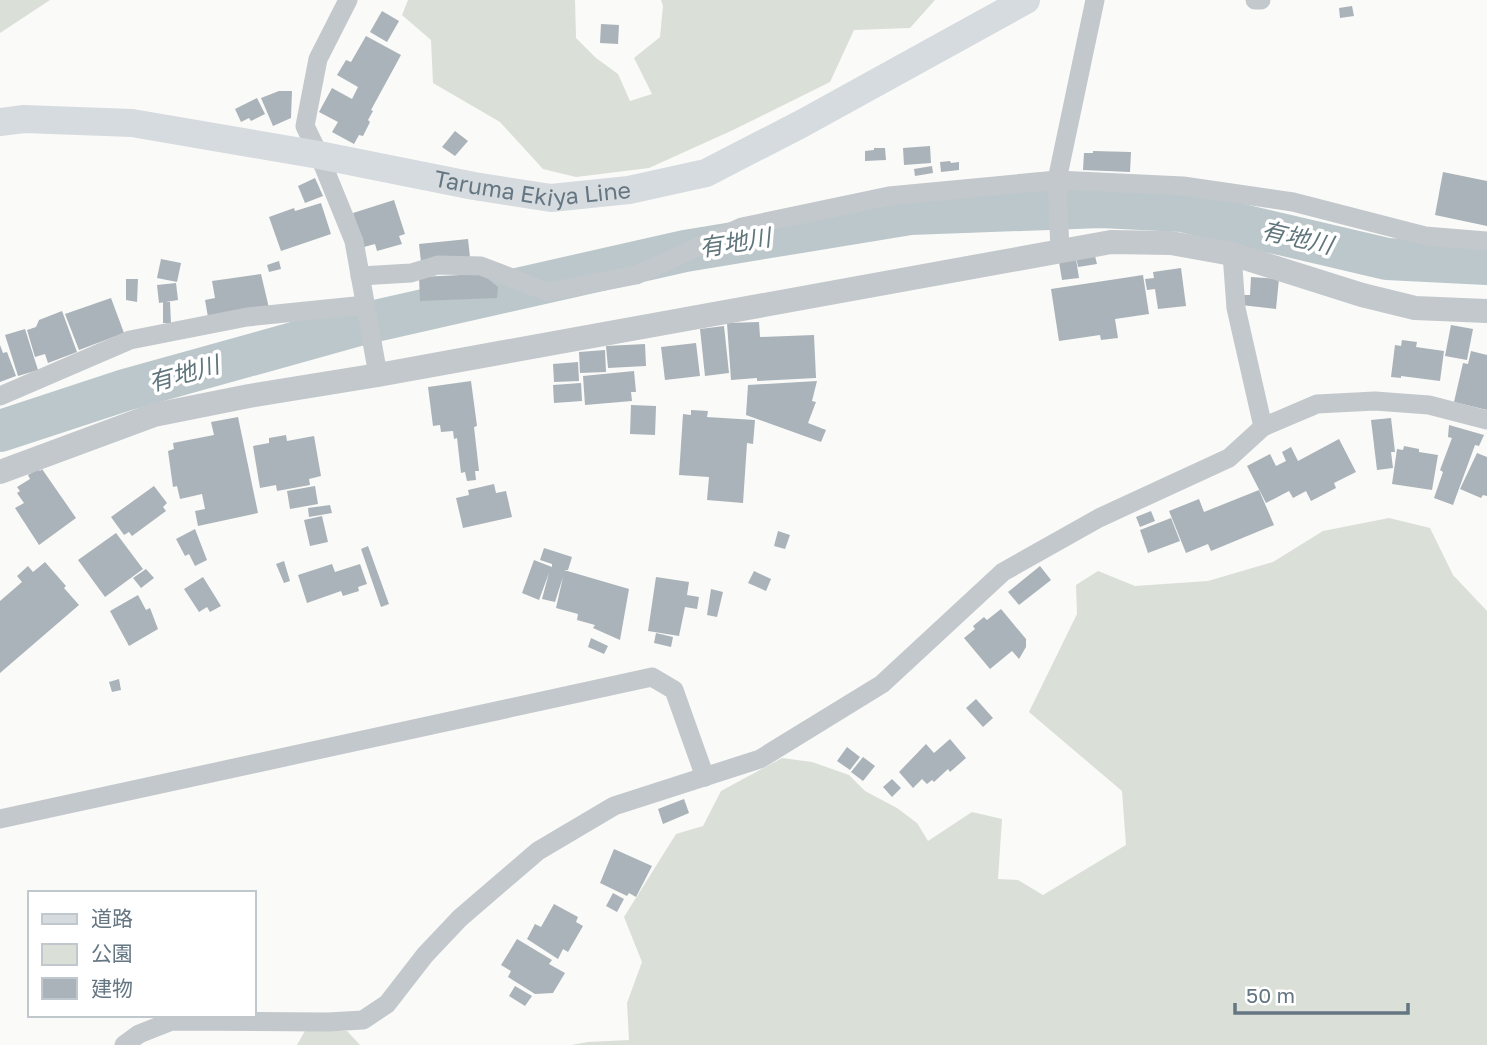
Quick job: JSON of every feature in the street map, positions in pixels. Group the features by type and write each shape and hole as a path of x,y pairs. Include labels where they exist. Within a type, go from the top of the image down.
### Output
{"main road":[{"name":"Taruma Ekiya Line","path":"0,122 24,119 132,123 551,198 629,190 706,173 803,123 1026,0"}],"street":[{"path":"348,0 318,59 305,127 354,241 377,368"},
{"path":"1060,250 1057,180 1095,0"},
{"path":"1255,0 1261,0"},
{"path":"360,276 411,273 438,265 481,266 548,292 636,275 742,226 889,196 1057,180 1197,188 1293,202 1425,236 1487,241"},
{"path":"0,472 154,415 377,368 1111,242 1159,243 1232,254 1362,295 1415,308 1487,312"},
{"path":"1232,254 1236,308 1263,427"},
{"path":"0,396 130,340 247,317 365,305"},
{"path":"124,1045 139,1034 172,1021 363,1020 387,1004 460,918 538,851 614,806 760,758 882,684 1003,572 1099,518 1229,458 1263,427 1317,404 1375,401 1429,405 1487,420"},
{"path":"0,819 652,677 674,690 705,776"}],"green space":[{"path":"0,0 50,0 0,33"},
{"path":"408,0 575,0 576,38 596,58 618,74 630,101 652,94 634,58 660,37 663,6 661,0 935,0 910,28 854,30 830,82 733,130 649,168 576,177 543,169 500,122 433,83 431,40 402,15"},
{"path":"1389,518 1430,528 1453,575 1487,611 1487,1045 571,1045 629,1040 627,1003 642,962 624,917 676,834 703,826 721,791 782,758 812,762 849,775 865,791 897,808 917,823 928,841 972,812 1002,819 998,879 1018,880 1043,895 1126,845 1122,791 1029,712 1077,614 1076,585 1098,571 1135,586 1208,581 1273,562 1323,531"},
{"path":"306,1029 347,1031 360,1045 297,1045"}],"building":[{"path":"1352,6 1354,16 1340,18 1339,8"},
{"path":"382,11 399,21 387,42 370,32"},
{"path":"601,24 619,25 618,44 600,43"},
{"path":"366,36 401,55 371,110 373,111 368,120 370,122 363,136 359,135 354,144 332,132 338,122 319,112 332,88 352,99 358,87 337,75 346,60 351,62"},
{"path":"279,91 292,91 291,118 273,126 261,98"},
{"path":"257,98 265,114 251,121 249,118 241,122 235,109"},
{"path":"455,131 468,141 455,156 442,147"},
{"path":"930,146 931,163 904,165 903,148"},
{"path":"885,148 886,160 865,161 865,151"},
{"path":"1131,152 1130,172 1083,170 1084,153"},
{"path":"940,162 959,162 959,170 941,172"},
{"path":"932,166 933,173 915,176 914,169"},
{"path":"1443,172 1487,181 1487,226 1435,215"},
{"path":"315,178 323,196 305,203 298,186"},
{"path":"394,200 405,234 399,236 402,244 377,251 375,244 364,247 353,213"},
{"path":"321,203 331,234 281,251 269,217 294,208 295,211"},
{"path":"468,239 470,257 421,262 419,244"},
{"path":"1094,252 1097,264 1078,267 1076,256"},
{"path":"161,259 181,263 177,282 157,278"},
{"path":"1076,259 1079,278 1062,280 1059,262"},
{"path":"279,261 281,269 269,272 267,265"},
{"path":"1181,268 1186,306 1158,309 1155,289 1147,290 1145,279 1154,278 1153,272"},
{"path":"261,274 269,308 208,317 205,300 215,298 212,281"},
{"path":"482,274 498,287 497,298 420,301 419,277"},
{"path":"1143,275 1149,314 1115,319 1118,338 1101,340 1100,335 1059,341 1051,289"},
{"path":"1251,277 1279,279 1276,309 1241,305 1242,295 1250,295"},
{"path":"126,279 138,279 137,302 126,300"},
{"path":"176,283 178,300 159,303 157,285"},
{"path":"111,298 124,333 79,350 65,314"},
{"path":"163,302 170,302 171,323 163,323"},
{"path":"62,311 77,352 48,363 45,354 35,357 27,330 36,327 39,320"},
{"path":"759,322 760,337 814,335 816,378 731,380 727,323"},
{"path":"1451,325 1473,329 1467,360 1445,356"},
{"path":"724,326 729,373 705,376 700,329"},
{"path":"25,329 38,370 18,376 5,335"},
{"path":"1402,340 1417,342 1416,347 1444,351 1440,381 1391,377 1395,345 1401,346"},
{"path":"696,343 700,376 665,380 661,347"},
{"path":"645,344 646,366 608,368 606,346"},
{"path":"0,345 3,353 7,352 16,376 0,382"},
{"path":"605,350 606,372 580,373 579,352"},
{"path":"1471,351 1487,355 1487,410 1454,402 1463,363 1468,364"},
{"path":"578,362 579,381 554,382 553,364"},
{"path":"634,371 636,392 631,392 632,401 585,405 583,376"},
{"path":"471,381 479,471 475,471 476,480 467,481 465,472 461,473 457,438 454,439 453,431 441,432 440,425 433,426 428,387"},
{"path":"817,381 812,401 816,402 808,423 826,430 821,442 746,415 748,385"},
{"path":"581,383 582,401 554,403 553,385"},
{"path":"631,405 656,406 655,435 630,434"},
{"path":"691,410 708,411 707,417 755,420 753,444 747,443 743,503 707,500 709,477 679,475 683,414 691,415"},
{"path":"238,417 258,513 198,526 195,511 205,509 202,494 180,499 177,486 173,487 168,451 174,449 173,443 214,435 211,422"},
{"path":"1391,418 1395,452 1391,452 1393,468 1377,470 1371,420"},
{"path":"1449,425 1484,435 1479,446 1475,445 1453,505 1434,498 1443,472 1440,470 1452,438 1448,437"},
{"path":"286,435 287,441 314,436 321,476 309,479 310,485 277,491 276,485 260,488 253,446 269,443 269,438"},
{"path":"1339,439 1356,472 1334,483 1336,488 1311,501 1306,491 1293,498 1289,491 1266,503 1247,466 1270,454 1276,466 1286,461 1282,452 1291,447 1298,461"},
{"path":"1404,446 1438,455 1432,490 1392,484 1397,449 1403,450"},
{"path":"1477,453 1487,457 1487,496 1483,495 1481,498 1460,489"},
{"path":"42,469 76,518 39,545 15,508 24,503 17,493 20,491 17,487 30,479 28,475"},
{"path":"494,484 496,493 506,491 512,517 463,528 456,498 469,495 468,490"},
{"path":"154,486 167,503 163,507 166,511 132,536 129,532 124,535 111,517"},
{"path":"315,486 318,504 290,509 287,491"},
{"path":"1259,490 1274,525 1211,551 1208,544 1186,553 1169,511 1199,499 1204,512"},
{"path":"330,505 332,513 309,517 308,508"},
{"path":"1151,511 1155,521 1140,527 1136,517"},
{"path":"322,516 328,542 310,546 304,520"},
{"path":"1171,518 1180,541 1148,553 1140,530"},
{"path":"195,529 207,560 195,566 189,554 185,556 176,539"},
{"path":"778,531 790,535 785,549 774,546"},
{"path":"116,533 143,569 105,597 78,560"},
{"path":"368,546 389,604 381,607 361,549"},
{"path":"544,548 572,557 568,570 564,570 629,589 620,640 593,628 595,625 577,620 578,614 556,608 563,577 555,602 542,599 549,573 539,600 522,593 534,560 552,567 552,564 540,560"},
{"path":"284,561 290,581 284,583 276,564"},
{"path":"45,562 79,605 0,673 0,601 22,582 17,576 28,566 33,572"},
{"path":"332,564 335,572 360,564 367,584 358,587 359,591 343,596 341,591 307,603 298,575"},
{"path":"1040,566 1051,580 1019,605 1008,592"},
{"path":"146,569 154,578 141,588 133,578"},
{"path":"754,571 771,579 766,591 748,583"},
{"path":"203,577 221,606 210,612 207,607 199,612 184,589"},
{"path":"656,577 689,582 687,595 699,597 697,609 685,607 679,636 648,631"},
{"path":"711,589 723,592 717,617 707,615"},
{"path":"138,595 146,610 150,608 158,629 129,646 110,611"},
{"path":"1001,609 1026,639 1026,647 1019,659 1012,651 990,669 964,638 984,617 987,620"},
{"path":"656,633 673,637 671,647 654,643"},
{"path":"591,638 608,646 604,654 588,647"},
{"path":"119,679 121,690 112,692 109,682"},
{"path":"976,699 993,718 983,727 966,708"},
{"path":"950,739 966,758 934,782 932,780 927,784 922,779 913,788 899,772 926,744 934,753"},
{"path":"847,747 860,757 850,770 837,761"},
{"path":"863,757 875,766 863,781 851,772"},
{"path":"892,779 901,788 892,797 883,787"},
{"path":"684,799 689,813 663,824 658,809"},
{"path":"614,849 652,866 636,897 629,893 627,896 600,883"},
{"path":"613,893 624,899 617,912 606,906"},
{"path":"554,904 578,917 576,922 583,926 568,952 563,949 558,959 527,939 535,924 541,927"},
{"path":"517,939 552,960 549,964 565,973 553,993 535,994 508,977 511,971 501,965"},
{"path":"515,986 532,996 525,1006 509,996"}],"waterway":[{"name":"有地川","path":"0,431 125,390 362,324 685,251 910,214 1101,207 1182,211 1387,259 1487,264"}]}
